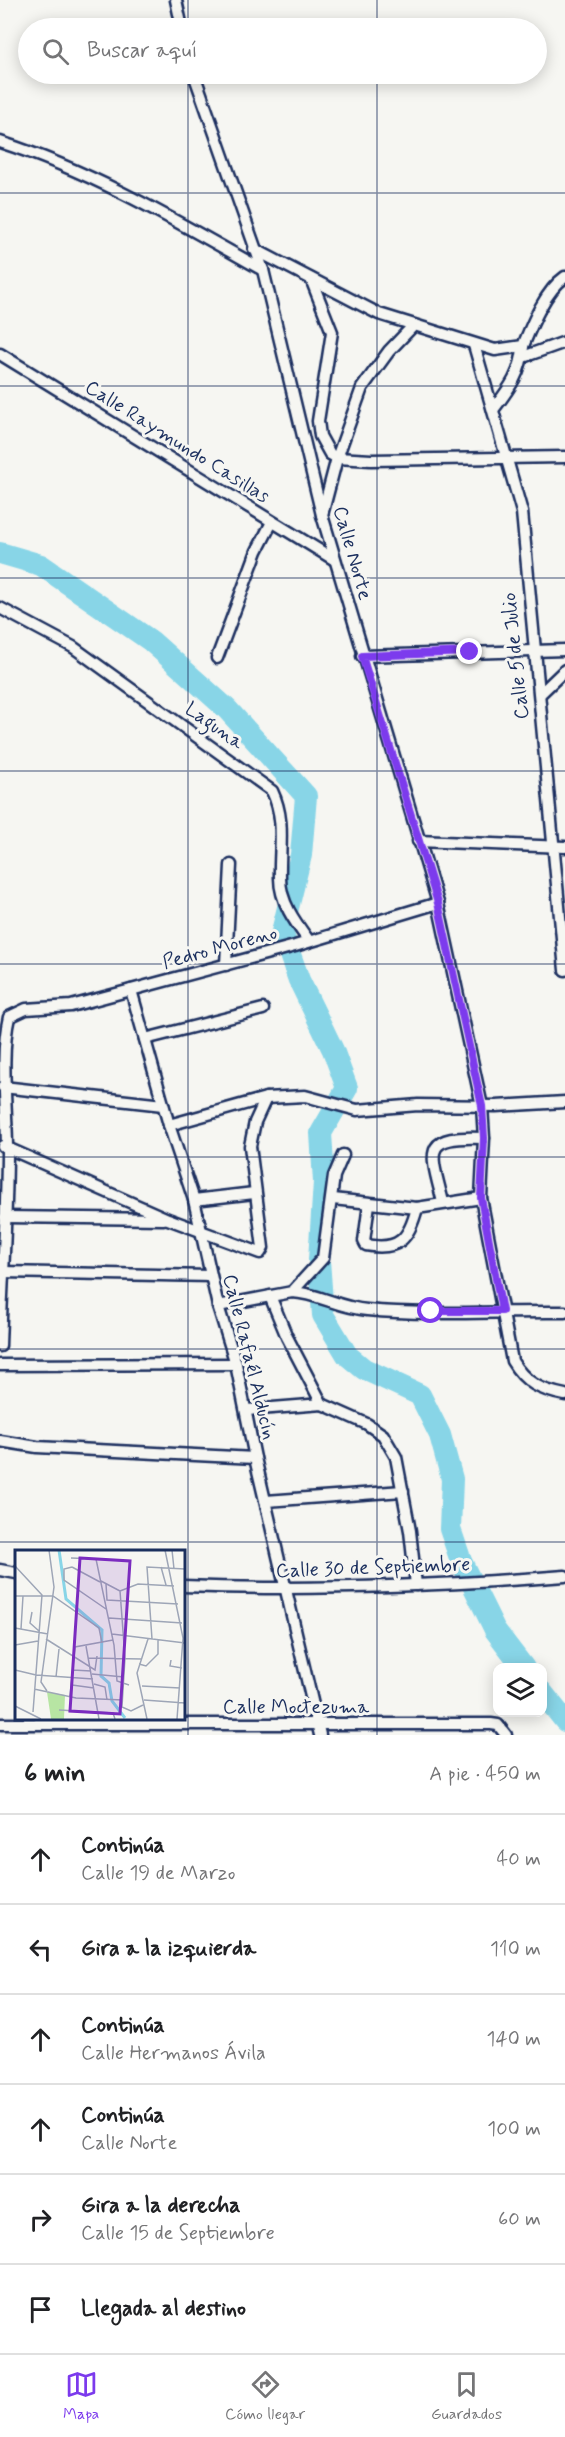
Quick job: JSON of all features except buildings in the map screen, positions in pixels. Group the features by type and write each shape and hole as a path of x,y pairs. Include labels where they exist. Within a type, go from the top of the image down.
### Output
{"street":[{"path":"176,0 180,18"},
{"name":"Calle Norte","path":"197,84 263,270 322,515 362,656 438,903 482,1106 484,1138 481,1198 512,1361 521,1376 535,1387 565,1395"},
{"path":"0,142 26,150 133,196 263,270"},
{"path":"254,249 379,314 474,345 495,350 523,352 565,342"},
{"path":"494,410 516,379 532,326 557,283 565,277"},
{"path":"311,279 332,332 318,421 325,448 337,459 565,457"},
{"path":"322,515 337,459 362,388 389,351 413,326"},
{"name":"Calle 5 de Julio","path":"474,345 522,512 565,970"},
{"name":"Calle Raymundo Casillas","path":"0,354 335,560"},
{"path":"218,658 254,559 272,522"},
{"name":"Laguna","path":"0,609 73,646 272,791 282,824 280,879 283,897 309,941"},
{"path":"362,656 565,651"},
{"path":"540,694 565,670"},
{"path":"418,841 565,847"},
{"path":"226,964 231,865"},
{"name":"Pedro Moreno","path":"3,1087 4,1029 9,1017 26,1009 71,1006 295,946 438,903"},
{"name":"Calle Rafaél Alducín","path":"131,990 163,1105 194,1200 218,1306 236,1364 255,1458 319,1730"},
{"path":"145,1039 263,1009"},
{"path":"0,1346 5,1217 3,1087 163,1105"},
{"path":"169,1125 266,1098 305,1096 357,1110 418,1105 482,1106 565,1102"},
{"path":"4,1146 168,1219 256,1253 262,1251 250,1146 255,1122 266,1098"},
{"path":"443,1202 433,1160 436,1146 443,1139 454,1137 484,1138"},
{"path":"298,1289 323,1258 333,1199 334,1176 343,1155"},
{"path":"194,1200 254,1193"},
{"path":"333,1199 417,1208 443,1202 481,1198"},
{"path":"369,1204 364,1241 366,1245 385,1248 395,1246 412,1228 417,1208"},
{"path":"5,1217 168,1219"},
{"path":"2,1272 211,1276"},
{"path":"218,1306 298,1289 346,1308 384,1312 565,1312"},
{"path":"270,1296 287,1337 322,1404"},
{"path":"0,1365 236,1364"},
{"path":"247,1410 322,1404 367,1424 383,1436 396,1457 416,1586"},
{"path":"0,1441 37,1448 255,1458"},
{"path":"266,1501 403,1491"},
{"path":"0,1570 15,1573"},
{"name":"Calle 30 de Septiembre","path":"184,1586 286,1590 416,1586 565,1576"},
{"name":"Calle Moctezuma","path":"0,1724 319,1730 465,1724 498,1725 506,1735"}],"waterway":[{"path":"0,553 41,565 151,641 227,709 306,796 301,855 282,932 299,980 333,1050 347,1088 321,1133 324,1182 319,1260 323,1315 347,1355 364,1369 420,1395 440,1435 452,1479 450,1529 461,1561 495,1630 520,1663"},
{"path":"547,1698 565,1721"}],"route":[{"path":"431,1311 502,1311 481,1198 484,1138 482,1106 452,959 438,903 362,656 470,652"}]}
